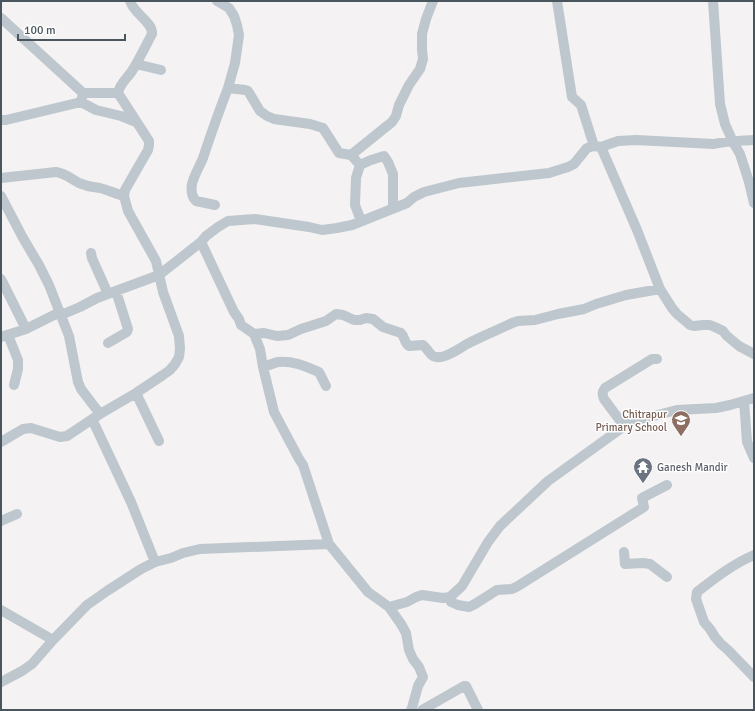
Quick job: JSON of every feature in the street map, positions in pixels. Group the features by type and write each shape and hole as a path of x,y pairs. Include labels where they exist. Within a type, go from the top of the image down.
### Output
{"street":[{"path":"1,442 23,429 31,428 60,437 67,436 170,370 179,357 179,336 163,292 156,261 128,211 124,196 125,190 148,150 149,145 149,141 118,93 119,87 136,64 152,34 150,26 137,12 130,1"},
{"path":"215,205 196,201 192,197 192,190 193,182 228,88 235,62 239,35 234,16 229,8 217,1"},
{"path":"351,155 392,122 396,116 399,105 409,85 420,69 423,59 422,34 433,1"},
{"path":"557,1 572,97 581,105 597,146 637,230 660,289 672,308 690,325 710,325 717,328 723,331 740,346 754,354"},
{"path":"713,1 720,104 725,124 740,154 754,204"},
{"path":"1,18 96,110 121,116 136,122"},
{"path":"136,64 161,70"},
{"path":"228,88 248,91 260,111 274,119 310,124 323,128 339,153 351,155 360,165"},
{"path":"1,120 6,120 82,98 118,93"},
{"path":"14,385 18,369 18,360 5,336 26,329 159,275 201,242 206,236 228,221 255,219 322,230 337,228 393,209 407,203 414,197 424,192 459,183 549,173 574,164 587,148 618,141 636,140 714,144 726,141 733,142 754,140"},
{"path":"361,221 355,205 356,178 360,165 384,156 393,174 393,209"},
{"path":"1,178 56,172 67,174 84,185 100,188 124,196"},
{"path":"1,196 49,285 69,336 80,389 96,416 155,562"},
{"path":"201,242 234,312 239,319 240,325 254,334 277,336 288,335 326,321 336,314 343,315 354,320 370,318 383,327 401,333 405,343 409,346 423,345 433,356 436,357 454,352 467,344 518,321 534,320 584,309 626,295 660,289"},
{"path":"92,253 92,258 112,293 128,329 127,332 108,342"},
{"path":"1,278 26,329"},
{"path":"254,334 260,349 274,412 298,459 303,465 329,544 368,592 389,607 406,633 409,650 419,667 422,677 411,710"},
{"path":"624,426 604,399 602,392 605,388 652,359 658,359"},
{"path":"263,367 280,362 306,366 319,372 326,386"},
{"path":"136,393 159,441"},
{"path":"389,607 407,602 422,595 442,598 450,597 462,586 488,542 500,526 548,481 630,422 677,410 716,408 754,398"},
{"path":"744,401 747,442 754,458"},
{"path":"451,602 469,607 497,590 512,589 518,586 644,507 642,498 667,485"},
{"path":"1,521 17,514"},
{"path":"1,682 32,664 53,640 91,602 141,568 155,562 171,558 183,552 200,549 329,544"},
{"path":"624,552 625,564 650,564 667,577"},
{"path":"754,555 734,564 720,574 697,592 696,599 704,622 710,628 715,637 754,678"},
{"path":"1,610 53,640"},
{"path":"422,710 466,686 478,710"}],"place":[{"name":"Chitrapur Primary School","path":"681,437"},
{"name":"Ganesh Mandir","path":"643,484"}]}
